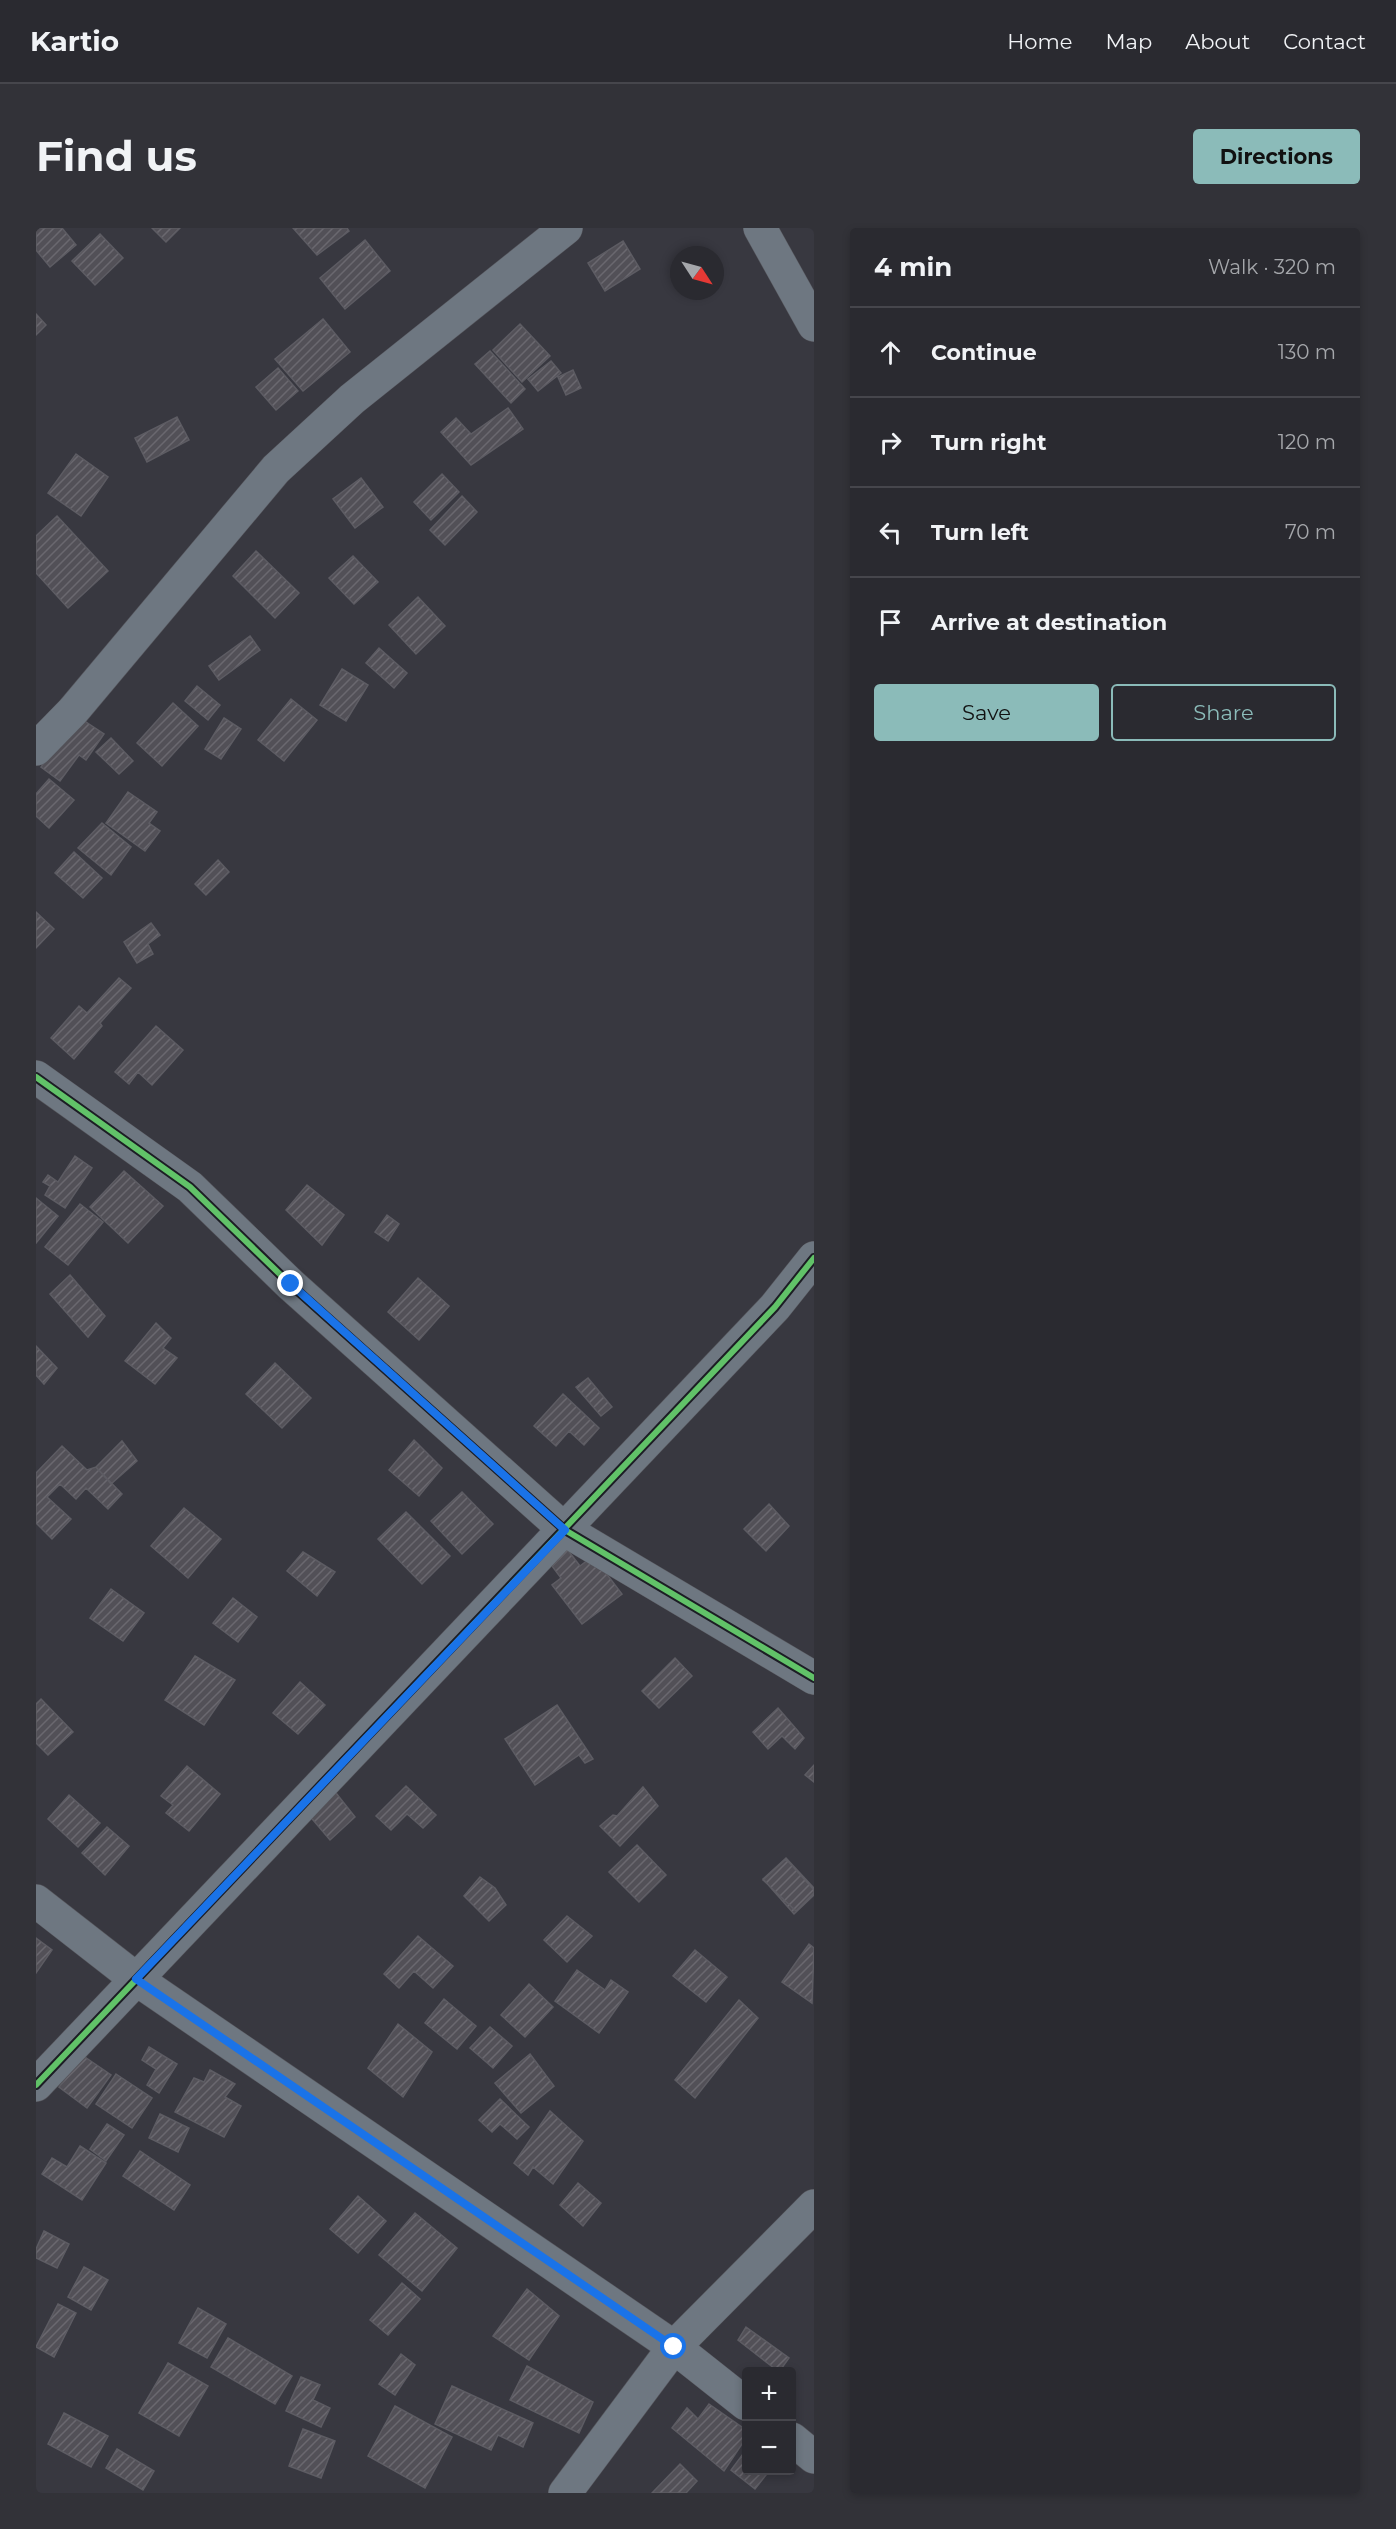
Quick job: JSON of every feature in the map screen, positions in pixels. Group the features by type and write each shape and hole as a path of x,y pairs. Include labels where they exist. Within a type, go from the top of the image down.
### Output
{"street":[{"path":"36,749 73,711 276,469 352,399 566,228"},
{"path":"760,228 814,325"},
{"path":"36,1077 190,1187 291,1284 565,1530 814,1678"},
{"path":"36,2085 775,1307 814,1258"},
{"path":"36,1901 136,1979 674,2347 742,2400"},
{"path":"565,2493 674,2347 814,2206"},
{"path":"796,2442 814,2457"}],"building":[{"path":"36,228 62,228 76,245 50,267 36,250"},
{"path":"152,228 180,228 166,242"},
{"path":"293,228 347,228 349,231 317,255"},
{"path":"100,234 123,258 95,285 72,261"},
{"path":"365,240 390,271 345,309 320,278"},
{"path":"623,241 640,269 605,291 588,263"},
{"path":"36,314 46,325 36,335"},
{"path":"323,319 350,352 303,391 275,359"},
{"path":"520,324 550,356 522,382 493,350"},
{"path":"490,351 525,389 511,403 475,364"},
{"path":"551,361 561,373 538,391 528,379"},
{"path":"278,368 298,391 276,410 256,387"},
{"path":"573,370 581,388 566,395 558,377"},
{"path":"508,408 523,429 471,465 441,432 456,418 471,434"},
{"path":"177,417 189,440 147,462 135,438"},
{"path":"76,454 108,477 81,516 48,493"},
{"path":"442,474 459,492 431,520 414,502"},
{"path":"361,478 383,507 355,528 333,499"},
{"path":"462,496 477,512 445,545 430,530"},
{"path":"57,516 108,571 68,608 36,573 36,536"},
{"path":"256,551 299,593 275,618 233,576"},
{"path":"353,556 378,582 354,604 329,578"},
{"path":"418,597 445,626 416,654 389,625"},
{"path":"250,636 260,650 219,680 209,666"},
{"path":"379,648 407,673 394,688 366,663"},
{"path":"342,669 368,685 346,721 320,705"},
{"path":"197,686 220,705 208,720 185,701"},
{"path":"291,699 317,720 284,761 258,740"},
{"path":"173,703 198,726 162,766 137,743"},
{"path":"77,716 104,734 86,760 79,755 60,781 41,767"},
{"path":"224,718 241,729 221,759 205,749"},
{"path":"111,738 133,761 119,774 96,752"},
{"path":"49,779 74,800 49,828 36,816 36,794"},
{"path":"128,792 157,812 149,823 160,831 145,851 106,823"},
{"path":"102,823 131,847 111,875 78,848"},
{"path":"74,852 102,878 83,898 55,873"},
{"path":"218,860 229,872 206,895 195,884"},
{"path":"36,912 54,929 36,948"},
{"path":"151,923 160,935 148,944 153,954 137,963 124,942"},
{"path":"119,978 131,988 100,1023 102,1026 74,1059 51,1038 79,1006 87,1013"},
{"path":"156,1026 183,1050 152,1085 138,1072 129,1084 115,1072"},
{"path":"75,1156 92,1168 65,1208 45,1195 50,1186 43,1182 48,1175 58,1182"},
{"path":"124,1171 163,1206 128,1243 90,1207"},
{"path":"307,1185 344,1215 322,1245 286,1210"},
{"path":"36,1198 58,1216 36,1243"},
{"path":"80,1204 103,1222 68,1265 45,1247"},
{"path":"387,1215 399,1224 388,1241 375,1232"},
{"path":"70,1275 105,1316 88,1337 50,1294"},
{"path":"418,1278 449,1306 419,1340 388,1312"},
{"path":"156,1323 171,1338 163,1348 177,1358 155,1384 125,1361"},
{"path":"36,1346 57,1368 44,1384 36,1375"},
{"path":"275,1363 311,1398 282,1428 246,1394"},
{"path":"588,1378 612,1407 601,1416 576,1387"},
{"path":"563,1394 599,1428 584,1445 569,1431 556,1446 534,1426"},
{"path":"414,1440 442,1468 419,1496 389,1470"},
{"path":"122,1441 137,1461 111,1484 96,1467"},
{"path":"62,1446 87,1470 96,1467 122,1494 108,1509 86,1488 76,1499 60,1484 47,1497 71,1519 52,1539 36,1523 36,1473"},
{"path":"462,1492 493,1524 462,1554 431,1521"},
{"path":"769,1504 789,1526 766,1551 744,1529"},
{"path":"184,1508 221,1539 188,1578 151,1546"},
{"path":"406,1512 450,1556 422,1584 378,1539"},
{"path":"567,1549 580,1566 593,1556 622,1594 582,1624 552,1585 561,1578 549,1562"},
{"path":"303,1552 335,1572 317,1596 287,1571"},
{"path":"111,1589 144,1613 123,1641 90,1618"},
{"path":"233,1598 257,1617 238,1642 213,1623"},
{"path":"195,1656 235,1680 204,1725 165,1700"},
{"path":"675,1658 692,1676 659,1708 642,1691"},
{"path":"300,1682 325,1705 298,1734 273,1713"},
{"path":"41,1699 73,1732 48,1755 36,1743 36,1704"},
{"path":"557,1705 593,1759 585,1763 579,1755 535,1785 505,1739"},
{"path":"778,1708 804,1738 795,1749 782,1736 768,1749 753,1732"},
{"path":"814,1765 814,1782 805,1775"},
{"path":"187,1766 220,1794 189,1831 166,1813 173,1805 161,1796"},
{"path":"406,1786 436,1815 423,1828 407,1814 391,1830 376,1816"},
{"path":"643,1787 658,1806 620,1846 600,1826 613,1815 617,1816"},
{"path":"336,1793 355,1817 330,1840 308,1814"},
{"path":"69,1795 100,1823 78,1847 48,1819"},
{"path":"107,1827 129,1846 105,1875 82,1853"},
{"path":"637,1845 666,1875 639,1902 609,1872"},
{"path":"786,1858 814,1888 814,1895 794,1914 763,1879"},
{"path":"786,1859 814,1890 814,1893 796,1911 763,1880"},
{"path":"480,1877 495,1888 506,1905 489,1921 464,1896"},
{"path":"567,1916 592,1936 567,1962 544,1940"},
{"path":"418,1936 453,1966 433,1988 414,1971 399,1988 384,1974"},
{"path":"36,1938 52,1950 36,1973"},
{"path":"809,1944 814,1948 812,2003 782,1982"},
{"path":"695,1950 727,1977 706,2002 673,1976"},
{"path":"577,1970 605,1990 611,1980 628,1992 599,2033 555,2001"},
{"path":"529,1984 553,2007 525,2037 501,2015"},
{"path":"444,1999 476,2026 457,2049 425,2023"},
{"path":"739,2000 758,2018 695,2098 675,2080"},
{"path":"398,2024 432,2052 403,2097 368,2068"},
{"path":"490,2027 512,2046 493,2068 470,2048"},
{"path":"149,2047 177,2064 159,2093 147,2085 156,2069 142,2060"},
{"path":"530,2054 554,2086 521,2113 495,2083"},
{"path":"82,2055 111,2075 87,2108 59,2087"},
{"path":"210,2070 235,2084 225,2097 241,2106 224,2137 175,2112 194,2078 204,2082"},
{"path":"116,2074 152,2098 132,2128 96,2104"},
{"path":"500,2099 529,2127 517,2139 500,2124 492,2132 479,2120"},
{"path":"550,2111 583,2141 553,2184 533,2167 528,2175 514,2163"},
{"path":"160,2114 189,2128 178,2152 149,2138"},
{"path":"107,2124 124,2135 106,2161 90,2149"},
{"path":"80,2146 106,2163 82,2200 42,2174 52,2158 67,2167"},
{"path":"140,2151 190,2185 174,2210 123,2176"},
{"path":"578,2183 601,2203 583,2226 560,2205"},
{"path":"358,2196 386,2221 358,2253 330,2229"},
{"path":"415,2213 457,2248 422,2291 379,2255"},
{"path":"44,2231 69,2244 57,2268 36,2258 36,2249"},
{"path":"84,2267 108,2280 91,2310 68,2297"},
{"path":"402,2283 420,2299 388,2335 370,2320"},
{"path":"527,2289 559,2316 529,2360 493,2336"},
{"path":"58,2304 76,2313 54,2357 36,2347"},
{"path":"198,2308 226,2324 207,2358 179,2343"},
{"path":"746,2327 789,2358 783,2367 773,2367 738,2340"},
{"path":"228,2338 292,2376 275,2404 211,2367"},
{"path":"401,2354 415,2365 395,2395 379,2384"},
{"path":"168,2363 208,2386 179,2436 139,2413"},
{"path":"527,2366 593,2402 579,2433 510,2400"},
{"path":"301,2377 320,2385 313,2400 330,2408 321,2427 286,2411"},
{"path":"452,2386 533,2423 523,2447 498,2435 491,2450 435,2424"},
{"path":"709,2404 742,2427 742,2444 724,2471 672,2428 687,2408 698,2419"},
{"path":"395,2406 452,2437 425,2488 368,2456"},
{"path":"64,2413 108,2436 91,2467 48,2444"},
{"path":"303,2429 335,2441 321,2478 289,2466"},
{"path":"117,2449 154,2471 143,2490 106,2468"},
{"path":"742,2455 742,2475 766,2475 755,2489 731,2470"},
{"path":"680,2464 697,2481 686,2493 652,2493"}],"cycle path":[{"path":"36,1077 190,1187 290,1284 565,1530 814,1678"},
{"path":"36,2085 775,1307 814,1258"}],"route":[{"path":"291,1284 565,1530 136,1979 674,2347"}]}
